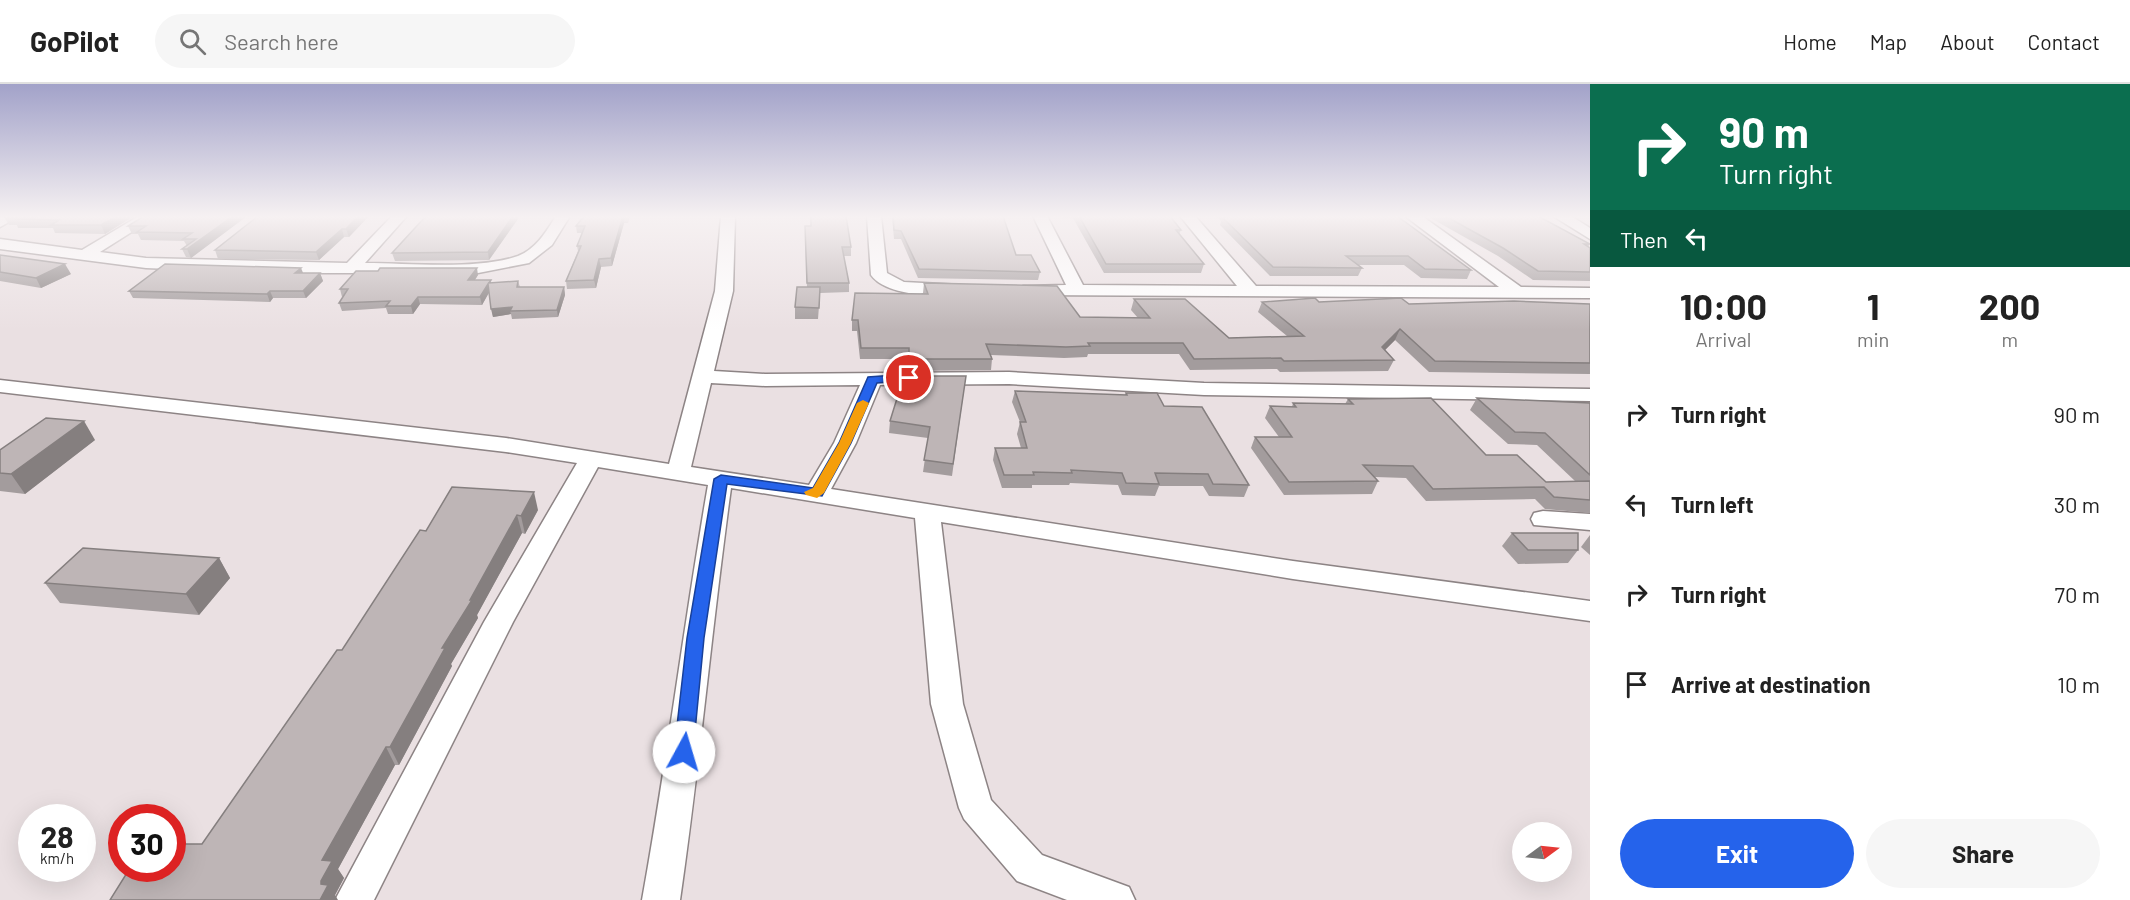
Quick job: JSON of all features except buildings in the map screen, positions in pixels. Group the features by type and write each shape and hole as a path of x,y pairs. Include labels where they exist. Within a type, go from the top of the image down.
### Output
{"street":[{"path":"94,254 146,263 351,268 478,268 505,265 523,260 533,254"},
{"path":"197,264 210,254"},
{"path":"351,268 364,254"},
{"path":"678,473 724,291 726,254"},
{"path":"877,254 879,275 884,280 912,287 968,289"},
{"path":"1059,254 1077,290"},
{"path":"1219,254 1249,289"},
{"path":"1464,254 1516,292"},
{"path":"1012,290 1249,289 1590,293"},
{"path":"701,376 765,380 1009,378 1204,389 1590,395"},
{"path":"817,493 845,443 872,380"},
{"path":"0,386 343,425 591,459 1293,570 1590,611"},
{"path":"0,406 28,388"},
{"path":"354,900 412,795 541,544 591,459"},
{"path":"661,900 681,775 696,638 721,479"},
{"path":"927,512 947,704 976,808 1030,868 1116,900"},
{"path":"1544,519 1590,522"}],"slow traffic":[{"path":"811,492 817,493 845,443 863,403"}],"route":[{"path":"684,752 696,638 721,479 817,493 845,443 872,380 909,378"}]}
